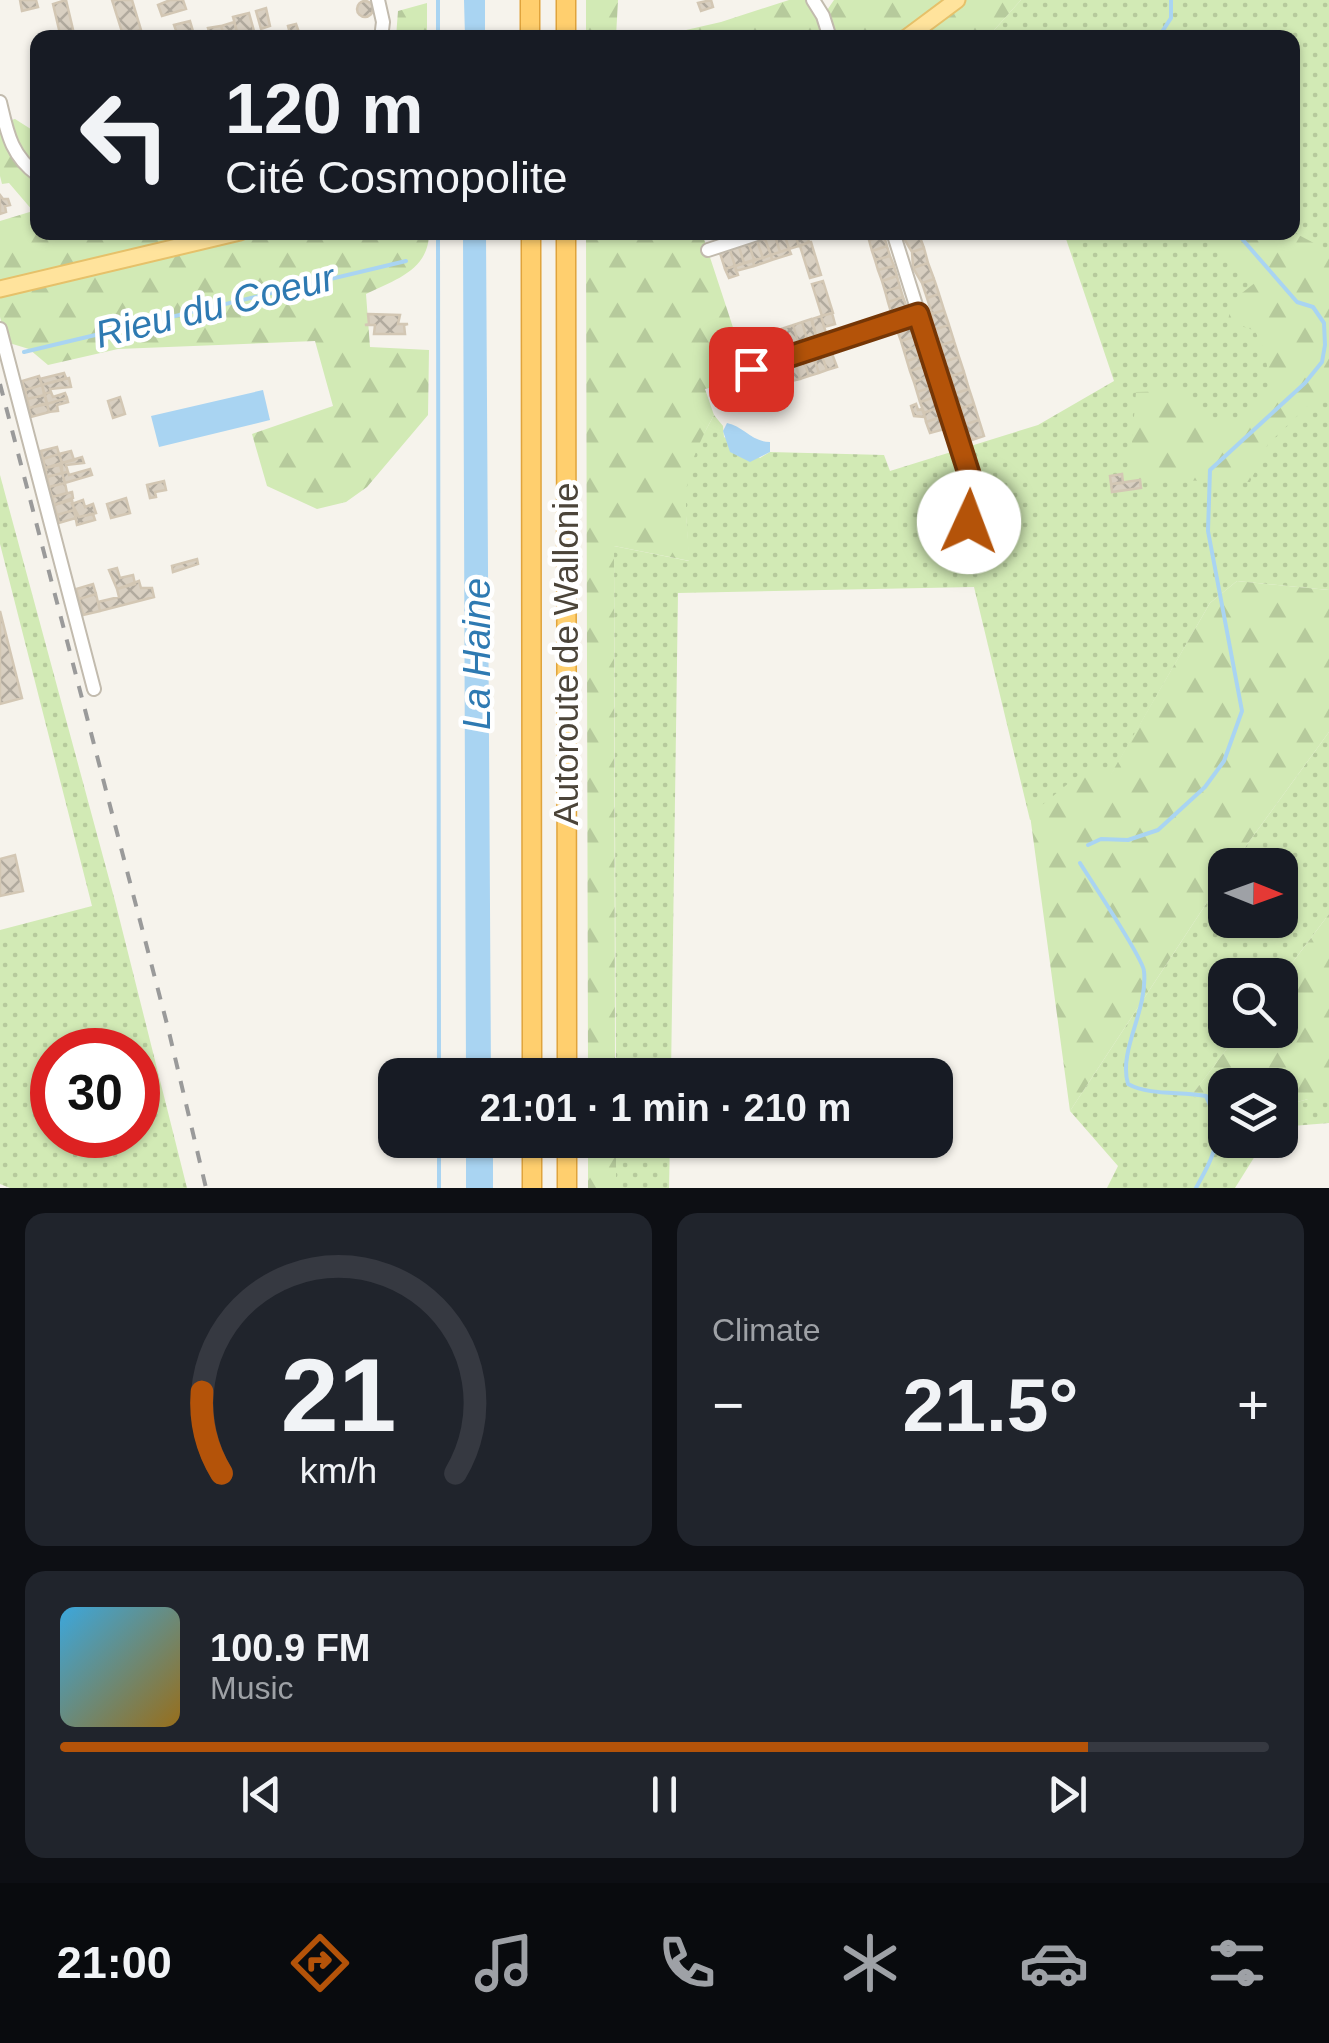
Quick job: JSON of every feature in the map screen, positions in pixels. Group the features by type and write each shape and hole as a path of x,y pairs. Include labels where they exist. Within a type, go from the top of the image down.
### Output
{"highway":[{"path":"530,0 530,30"},
{"path":"566,0 566,30"},
{"name":"Autoroute de Wallonie","path":"530,240 532,1058"},
{"name":"Autoroute de Wallonie","path":"566,240 567,1058"},
{"path":"532,1158 532,1188"},
{"path":"567,1158 567,1188"}],"main road":[{"path":"917,30 956,0"},
{"path":"0,290 206,240"}],"street":[{"path":"378,0 382,30"},
{"path":"812,0 827,30"},
{"path":"823,16 828,0"},
{"path":"0,102 13,151 30,170"},
{"path":"708,250 739,240"},
{"path":"895,240 980,508"},
{"path":"747,370 918,314"},
{"path":"0,329 94,689"}],"green space":[{"path":"586,0 618,0 616,30 586,30"},
{"path":"789,0 813,0 823,16 834,0 1021,0 994,30 686,30"},
{"path":"1021,0 1329,0 1329,590 1237,581 1210,603 1111,775 1030,820 974,587 678,593 671,1058 616,1058 614,546 689,561 684,486 695,450 714,415 723,426 724,437 760,458 770,452 884,455 890,471 1038,425 1114,381 1066,240 1300,240 1300,30 994,30"},
{"path":"427,3 427,30 397,30 398,11"},
{"path":"15,119 30,129 30,208 9,183 2,184 0,123"},
{"path":"30,212 30,240 428,240 417,265 366,294 370,347 429,350 428,415 367,487 346,502 317,509 267,486 252,434 333,406 315,341 118,349 48,365 29,349 6,342 0,317 0,221"},
{"path":"1300,236 1329,251 1329,401 1313,401 1268,444 1250,482 1129,479 1136,392 1181,391 1212,420 1234,422 1271,384 1263,347 1255,331 1228,320 1233,300 1256,282 1217,245 1221,240 1300,240"},
{"path":"586,240 704,240 747,370 726,384 705,389 714,415 695,454 687,486 690,561 614,546 615,1058 588,1058"},
{"path":"0,475 147,1028 30,1028 30,1158 160,1158 160,1080 187,1188 10,1188 0,1184 0,930 92,906 0,544"},
{"path":"1237,581 1329,590 1329,732 1244,848 1208,848 1208,901 1070,1111 1030,815 1087,768 1111,774 1210,603"},
{"path":"1329,732 1329,914 1296,958 1208,958 1208,1048 1227,1048 1212,1068 1208,1068 1192,1095 1208,1100 1208,1158 1254,1158 1235,1188 1107,1188 1118,1166 1070,1111 1208,901 1208,938 1298,938 1298,848 1244,848"},
{"path":"1329,914 1329,1099 1298,1102 1298,1068 1212,1068 1227,1048 1298,1048 1296,958"},
{"path":"1208,1074 1208,1101 1191,1096"},
{"path":"1329,1099 1329,1123 1298,1126 1298,1102"},
{"path":"588,1158 616,1158 616,1188 588,1188"},
{"path":"616,1158 670,1158 669,1188 616,1188"}],"water":[{"path":"464,0 485,0 485,30 465,30"},
{"name":"La Haine","path":"463,240 486,240 491,1058 466,1058"},
{"path":"263,390 270,420 159,447 151,416"},
{"path":"727,423 770,442 770,452 750,462 730,452 723,431"},
{"path":"466,1158 493,1158 493,1188 466,1188"}],"building":[{"path":"20,0 36,0 38,7 22,11"},
{"path":"66,0 73,30 59,30 53,4"},
{"path":"112,0 132,0 141,30 121,30"},
{"path":"183,0 186,9 162,16 158,5"},
{"path":"711,0 713,7 701,11 698,3"},
{"path":"365,1 373,9 365,17 357,9"},
{"path":"266,8 270,26 261,29 256,11"},
{"path":"249,13 254,30 237,30 233,17"},
{"path":"190,21 193,30 176,30 174,25"},
{"path":"234,22 236,30 222,30 221,26"},
{"path":"0,195 10,205 0,214"},
{"path":"765,240 776,240 780,252 771,255"},
{"path":"765,240 771,255 763,258 757,241"},
{"path":"776,240 786,240 789,249 780,252"},
{"path":"786,240 797,240 799,246 789,249"},
{"path":"869,240 885,240 887,246 872,251"},
{"path":"905,240 921,240 924,248 912,252"},
{"path":"757,241 763,258 754,260 749,244"},
{"path":"811,242 821,275 810,278 800,246"},
{"path":"749,244 754,260 744,263 739,247"},
{"path":"887,246 890,256 875,260 872,251"},
{"path":"739,247 744,263 735,266 730,250"},
{"path":"924,248 928,263 913,268 912,252"},
{"path":"789,249 791,254 772,260 771,255"},
{"path":"730,250 735,266 725,269 720,253"},
{"path":"771,255 772,260 754,266 753,261"},
{"path":"890,256 894,266 878,270 875,260"},
{"path":"753,261 754,266 736,271 735,266"},
{"path":"928,263 934,279 922,283 913,268"},
{"path":"735,266 738,275 729,278 725,269"},
{"path":"894,266 897,276 882,281 878,270"},
{"path":"897,276 900,287 885,291 882,281"},
{"path":"934,279 939,294 927,298 922,283"},
{"path":"823,281 833,313 822,316 812,284"},
{"path":"900,287 903,297 888,302 885,291"},
{"path":"939,294 944,310 932,314 927,298"},
{"path":"903,297 907,308 891,312 888,302"},
{"path":"944,310 949,325 933,330 932,314"},
{"path":"832,313 835,324 824,327 821,316"},
{"path":"368,314 400,315 398,324 408,324 404,325 405,334 374,334 375,325 365,325 369,324"},
{"path":"821,316 826,333 816,336 812,319"},
{"path":"811,319 816,336 807,339 802,322"},
{"path":"802,322 807,339 798,342 793,325"},
{"path":"793,325 798,342 790,344 784,328"},
{"path":"913,325 916,336 901,341 897,330"},
{"path":"949,325 954,341 942,345 933,330"},
{"path":"784,328 790,344 780,347 775,331"},
{"path":"775,331 780,347 771,350 766,334"},
{"path":"766,334 771,350 762,353 757,337"},
{"path":"916,336 919,346 904,351 901,341"},
{"path":"757,337 762,353 753,356 747,339"},
{"path":"954,341 959,357 943,362 942,345"},
{"path":"919,346 922,356 907,361 904,351"},
{"path":"831,351 837,367 827,370 821,354"},
{"path":"821,354 827,370 819,373 813,356"},
{"path":"813,356 819,373 809,376 803,359"},
{"path":"922,356 926,366 910,371 907,361"},
{"path":"959,357 964,372 952,376 943,362"},
{"path":"803,359 809,376 800,379 795,362"},
{"path":"795,362 800,379 791,381 785,365"},
{"path":"785,365 791,381 782,384 776,368"},
{"path":"926,366 929,376 914,382 910,371"},
{"path":"776,368 782,384 773,387 768,371"},
{"path":"768,371 773,387 764,390 758,373"},
{"path":"964,372 969,389 953,394 952,376"},
{"path":"64,373 66,378 42,385 40,379"},
{"path":"39,376 42,385 25,390 22,381"},
{"path":"929,376 932,387 917,392 914,382"},
{"path":"69,378 71,387 50,389 44,394 42,385"},
{"path":"42,385 45,395 27,399 25,390"},
{"path":"932,387 935,397 920,402 917,392"},
{"path":"969,389 974,404 962,408 953,394"},
{"path":"51,392 53,397 65,393 67,398 47,404 44,394"},
{"path":"45,395 47,403 29,408 27,399"},
{"path":"120,397 125,414 113,418 108,401"},
{"path":"935,397 939,407 924,413 920,402"},
{"path":"67,398 68,402 57,405 58,411 49,412 47,404"},
{"path":"47,404 49,412 31,417 29,408"},
{"path":"916,404 925,417 914,416 911,406"},
{"path":"974,404 979,420 963,425 962,408"},
{"path":"939,407 941,417 926,422 924,413"},
{"path":"941,417 945,429 930,433 926,422"},
{"path":"979,420 984,436 972,440 963,425"},
{"path":"57,447 59,454 43,459 41,451"},
{"path":"71,451 74,460 62,463 59,454"},
{"path":"59,454 62,463 45,468 43,459"},
{"path":"82,457 84,463 66,465 68,472 62,473 62,463"},
{"path":"60,465 62,473 47,477 45,468"},
{"path":"90,469 92,475 65,483 62,473"},
{"path":"62,473 65,483 49,487 47,477"},
{"path":"1122,474 1123,483 1111,484 1110,476"},
{"path":"1140,480 1141,488 1112,492 1111,484"},
{"path":"164,481 166,490 155,492 156,497 150,498 147,485"},
{"path":"65,483 67,493 52,497 49,487"},
{"path":"72,492 73,498 54,505 52,497"},
{"path":"126,498 130,513 111,518 107,504"},
{"path":"72,500 74,510 57,515 54,505"},
{"path":"83,500 85,507 93,504 96,513 79,517 72,504"},
{"path":"74,510 76,518 59,523 57,515"},
{"path":"74,510 79,517 93,514 95,520 77,525"},
{"path":"197,559 198,564 173,572 172,566"},
{"path":"117,568 120,578 133,575 135,584 117,589 109,570"},
{"path":"139,581 141,588 152,588 154,597 100,611 98,602 119,597 117,589"},
{"path":"93,584 96,594 79,599 76,589"},
{"path":"96,594 100,611 83,615 79,599"},
{"path":"0,611 22,698 0,704"},
{"path":"15,855 23,891 0,896 0,859"}],"waterway":[{"path":"438,0 438,30"},
{"path":"1163,30 1171,18 1171,0"},
{"name":"La Haine","path":"438,240 439,1058"},
{"path":"1088,845 1101,839 1128,840 1158,830 1205,787 1224,761 1242,711 1208,531 1210,470 1305,383 1322,362 1325,345 1324,323 1313,307 1297,302 1243,240"},
{"name":"Rieu du Coeur","path":"24,352 406,261"},
{"path":"1080,863 1144,971 1142,1001 1127,1058 1128,1084 1156,1092 1206,1096 1212,1110 1216,1143 1196,1188"},
{"path":"439,1158 439,1188"}],"railway":[{"path":"0,384 206,1188"}],"route":[{"path":"751,369 918,314 980,508 969,522"}]}
